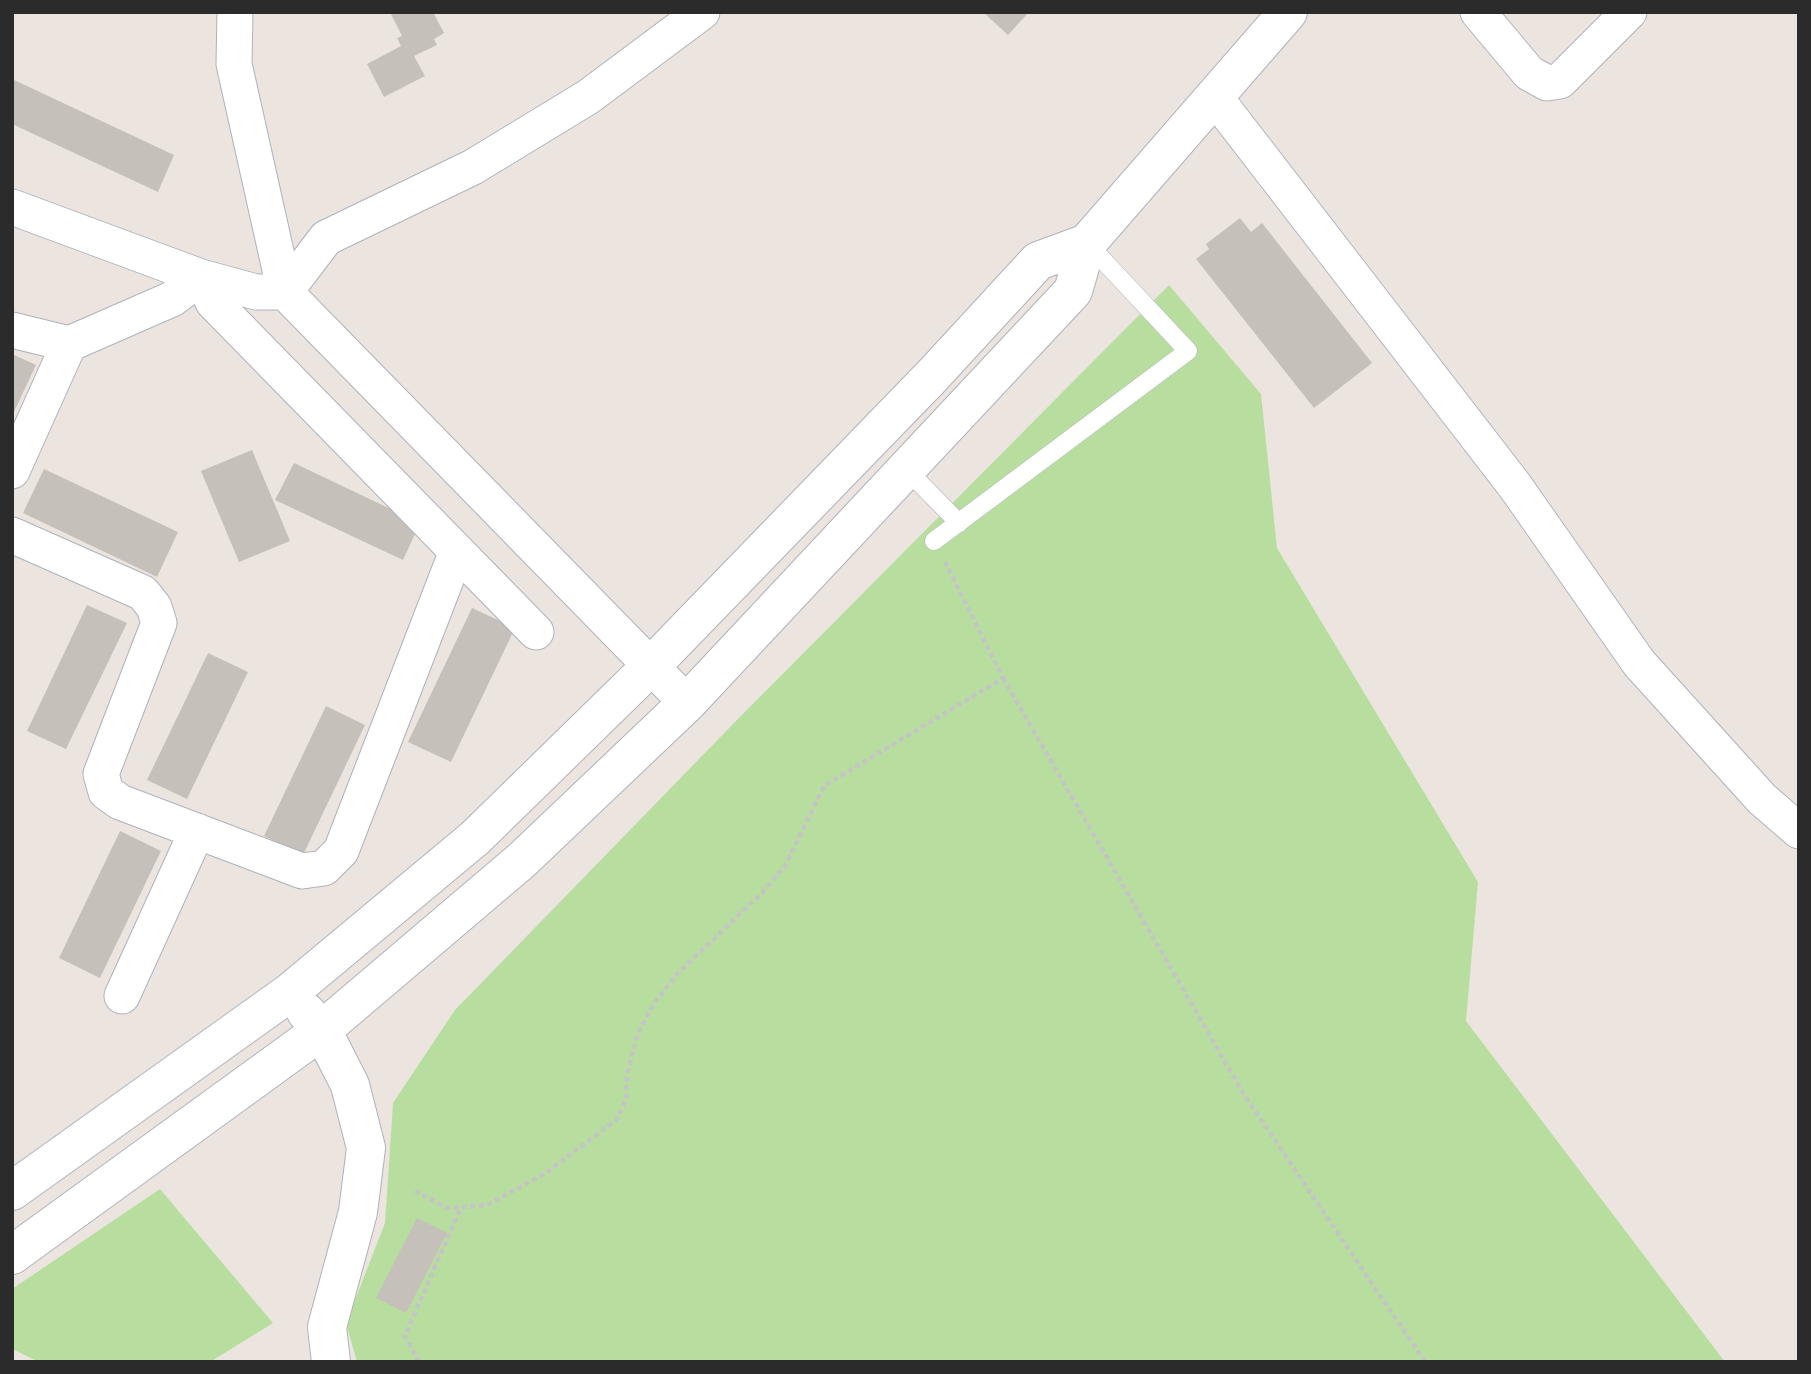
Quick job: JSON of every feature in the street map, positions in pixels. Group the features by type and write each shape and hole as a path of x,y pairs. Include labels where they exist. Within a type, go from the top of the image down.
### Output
{"main road":[{"path":"12,1255 322,1030 522,860 687,703 1073,291 1087,243 1288,12"},
{"path":"12,1191 289,993 475,838 650,667 934,374 1038,261 1087,243"},
{"path":"289,993 322,1030 350,1085 366,1149 358,1212 327,1327 331,1362"}],"street":[{"path":"235,12 234,64 285,292 687,703"},
{"path":"285,292 326,238 473,167 588,97 702,12"},
{"path":"1478,12 1529,73 1547,83 1560,81 1629,12"},
{"path":"1214,96 1515,486 1639,663 1762,799 1799,831"},
{"path":"12,207 201,276 256,292 285,292"},
{"path":"12,330 69,344 172,299 201,276"},
{"path":"201,276 213,302 536,632"},
{"path":"12,471 69,344"},
{"path":"12,535 143,593 154,607 159,623 101,774 106,792 120,802 302,871 324,868 341,851 457,551"},
{"path":"122,996 197,831"}],"lane":[{"path":"934,541 1188,351 1087,243"},
{"path":"905,468 959,523"}],"path":[{"path":"934,541 1003,678 1244,1093 1424,1362"},
{"path":"415,1191 448,1208 487,1205 546,1173 616,1120 626,1100 627,1074 638,1033 654,1003 679,972 763,892 785,866 824,786 1003,678"},
{"path":"419,1362 405,1336 461,1207"}],"green space":[{"path":"1169,285 1261,394 1277,548 1478,882 1466,1021 1725,1362 357,1362 346,1323 385,1223 393,1103 455,1010 732,725"},
{"path":"160,1189 273,1323 210,1362 39,1362 12,1349 12,1289"}],"building":[{"path":"390,12 433,12 444,33 434,39 437,45 414,56 425,76 384,97 367,64 401,46 397,38 402,36"},
{"path":"983,12 1029,12 1008,35"},
{"path":"12,79 174,155 158,192 12,124"},
{"path":"1240,218 1251,232 1262,223 1372,363 1314,408 1196,259 1209,249 1206,244"},
{"path":"12,354 36,365 12,416"},
{"path":"252,450 290,541 239,562 201,471"},
{"path":"294,463 420,523 403,560 275,500"},
{"path":"44,469 178,532 157,577 23,513"},
{"path":"87,605 127,623 66,749 27,731"},
{"path":"472,608 515,628 451,762 408,742"},
{"path":"208,653 248,672 187,799 147,780"},
{"path":"326,706 365,725 303,855 264,836"},
{"path":"120,831 161,851 100,978 59,958"},
{"path":"417,1218 447,1233 406,1313 376,1298"}]}
